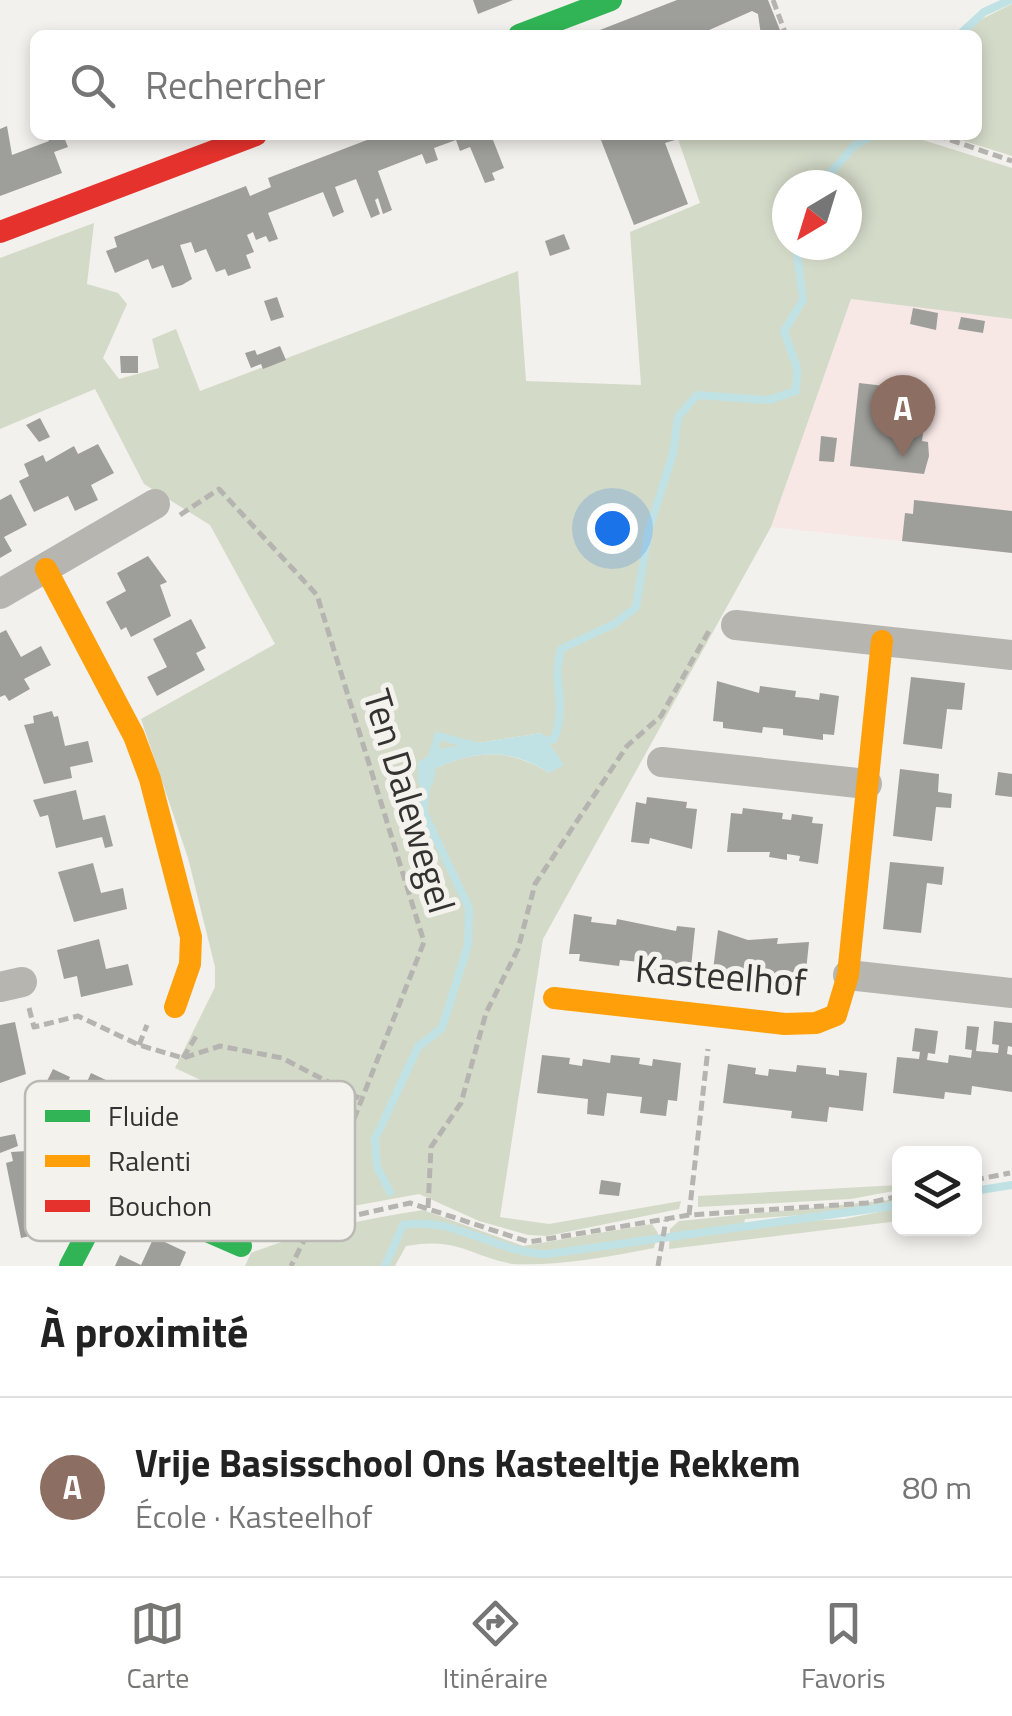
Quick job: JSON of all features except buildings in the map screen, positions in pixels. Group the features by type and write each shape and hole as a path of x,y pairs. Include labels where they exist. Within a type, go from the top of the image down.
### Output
{"street":[{"path":"530,30 578,6 612,0"},
{"path":"0,232 243,140"},
{"path":"0,594 156,504"},
{"path":"46,569 134,736 150,779 191,937 190,964 175,1007"},
{"path":"725,624 1012,654"},
{"name":"Kasteelhof","path":"554,998 817,1026 840,1008 848,975 882,641"},
{"path":"662,762 868,784"},
{"name":"Kasteelhof","path":"848,975 1012,993"},
{"path":"70,1266 83,1241"},
{"path":"230,1241 241,1246"}],"path":[{"path":"772,0 784,30"},
{"path":"951,140 1012,160"},
{"name":"Ten Dalewegel","path":"156,504 177,516 219,490 317,595 424,942 355,1109"},
{"path":"428,1208 431,1146 461,1104 486,1014 518,949 536,884 628,746 661,716 725,624"},
{"path":"11,984 34,1027 78,1016 139,1045 183,1058 220,1046 282,1058 326,1081"},
{"path":"139,1045 151,1014"},
{"path":"688,1215 712,1016"},
{"path":"355,1096 359,1098"},
{"path":"982,1178 1010,1173"},
{"path":"355,1214 410,1203 529,1242 666,1224 688,1215 867,1203 892,1198"},
{"path":"658,1266 666,1224"},
{"path":"241,1246 251,1248 270,1241"},
{"name":"Ten Dalewegel","path":"290,1266 303,1241"}],"shaded area":[{"path":"851,299 1012,319 1012,553 771,527"}],"green space":[{"path":"1012,4 1012,156 961,140 982,140 982,30 969,30"},
{"path":"678,140 923,140 1012,168 1012,319 851,299 771,527 543,939 500,1217 549,1224 681,1201 679,1209 547,1236 528,1235 479,1221 419,1194 355,1206 355,1081 203,1081 175,1068 215,987 215,967 188,858 141,719 275,644 210,525 144,484 95,389 0,429 0,258 94,223 87,284 118,293 127,304 103,358 119,379 159,368 152,339 176,329 200,391 518,271 526,381 641,385 630,232 700,203","holes":["542,733 549,773 535,765 493,754 436,768 459,746"]},
{"path":"892,1185 892,1191 851,1199 698,1207 698,1196"},
{"path":"892,1200 892,1204 849,1212 745,1219 744,1224 844,1219 892,1209 892,1222 669,1249 670,1229 679,1221"},
{"path":"423,1210 523,1246 652,1224 658,1233 654,1248 565,1262 512,1264 450,1245 423,1244 406,1246 395,1266 245,1266 251,1253 285,1241 355,1241 358,1222"}],"water":[{"path":"542,733 564,765 549,773 521,759 480,755 436,768 433,784 423,790 418,783 418,762 438,749"}],"waterway":[{"path":"964,30 984,12 1010,0"},
{"path":"833,170 864,140"},
{"path":"538,743 554,739 558,726 561,649 616,623 636,607 649,529 673,454 678,417 697,395 769,400 796,391 797,368 784,331 803,300 798,260"},
{"path":"432,757 438,736 480,747"},
{"path":"390,1192 377,1167 375,1139 418,1047 442,1028 468,945 469,908 423,811 427,781"},
{"path":"982,1190 1012,1185"},
{"path":"385,1266 403,1225 439,1225 511,1248 547,1254 892,1206"}],"traffic: fast":[{"path":"532,30 611,0"},
{"path":"70,1266 83,1241"},
{"path":"230,1241 241,1246"}],"traffic: slow":[{"path":"46,569 134,736 150,779 191,937 190,964 175,1007"},
{"path":"554,998 785,1024 816,1023 836,1015 848,975 882,641"}],"traffic: jam":[{"path":"0,232 243,140"}],"place":[{"name":"Vrije Basisschool Ons Kasteeltje Rekkem","path":"903,457"}]}
